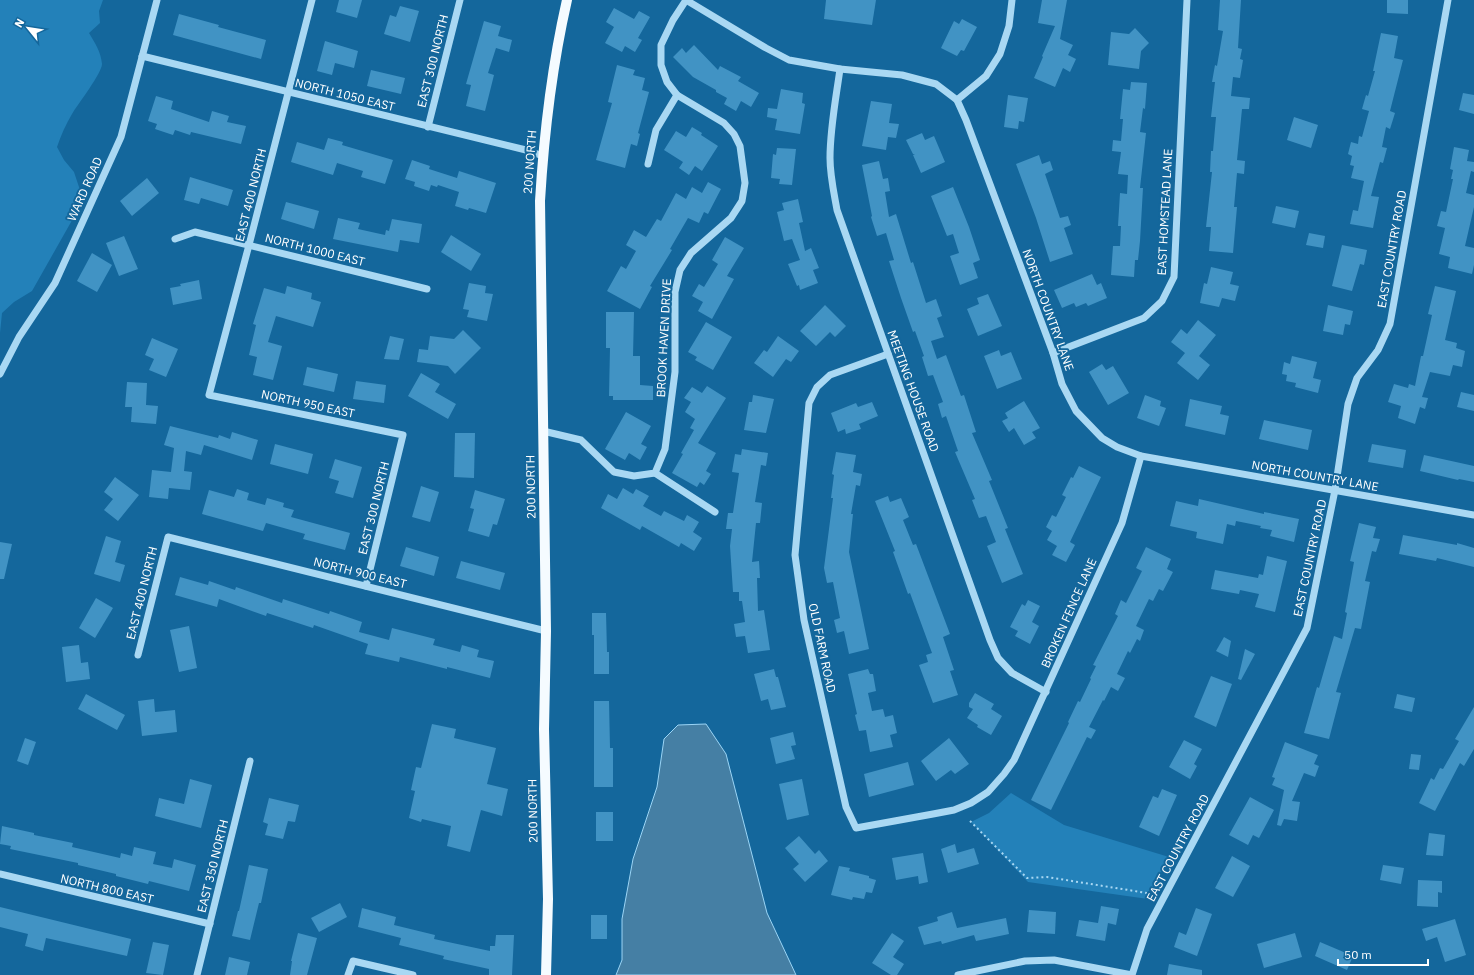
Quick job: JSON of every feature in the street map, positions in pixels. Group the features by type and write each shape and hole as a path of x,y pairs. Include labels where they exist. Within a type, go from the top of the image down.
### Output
{"main road":[{"name":"200 NORTH","path":"546,975 548,899 544,729 546,631 540,201 543,156 552,74 567,0"}],"street":[{"name":"WARD ROAD","path":"0,374 19,337 55,283 121,136 157,0"},
{"name":"EAST 400 NORTH","path":"208,395 249,245 312,0"},
{"name":"EAST 300 NORTH","path":"428,127 460,0"},
{"name":"NORTH COUNTRY LANE","path":"686,0 766,48 790,60 840,69 902,75 924,80 936,84 957,100 966,120 1054,353 1062,384 1076,411 1102,438 1117,447 1141,456 1474,515"},
{"name":"BROOK HAVEN DRIVE","path":"655,473 665,449 675,372 675,292 680,270 691,253 731,218 742,201 745,183 740,146 734,134 724,123 677,95 666,82 661,65 661,45 673,20 686,0"},
{"path":"957,100 986,76 1000,54 1009,26 1012,0"},
{"name":"EAST HOMSTEAD LANE","path":"1054,353 1144,318 1162,301 1174,277 1187,0"},
{"name":"EAST COUNTRY ROAD","path":"1132,975 1147,929 1307,628 1335,490 1348,404 1357,378 1378,350 1390,324 1448,0"},
{"name":"NORTH 1050 EAST","path":"142,56 526,150 543,156"},
{"name":"MEETING HOUSE ROAD","path":"840,69 831,135 830,159 832,183 837,210 990,640 998,658 1012,673 1046,692"},
{"path":"648,164 656,130 677,95"},
{"name":"NORTH 1000 EAST","path":"175,239 195,232 426,289"},
{"name":"OLD FARM ROAD","path":"888,354 830,375 817,386 810,403 796,540 795,555 804,620 846,807 856,828 954,810 972,803 988,792 1004,774"},
{"name":"NORTH 950 EAST","path":"208,395 403,435"},
{"path":"543,431 581,440 614,472 634,476 655,473 715,512"},
{"name":"EAST 300 NORTH","path":"366,586 403,435"},
{"name":"BROKEN FENCE LANE","path":"1004,774 1014,760 1046,692 1122,523 1141,456"},
{"name":"EAST 400 NORTH","path":"138,655 168,537"},
{"name":"NORTH 900 EAST","path":"168,537 546,631"},
{"name":"EAST 350 NORTH","path":"198,975 250,761"},
{"name":"NORTH 800 EAST","path":"0,874 210,924"},
{"path":"958,975 1025,961 1054,960 1132,975"},
{"path":"348,975 353,961 413,975"}],"path":[{"path":"970,821 1027,878 1047,877 1147,893"}],"shaded area":[{"path":"0,0 103,0 99,11 100,23 89,33 100,56 102,64 101,68 75,109 57,147 64,160 74,172 81,193 75,215 32,291 14,302 2,313 0,333"},
{"path":"706,724 726,754 767,913 796,975 616,975 622,960 622,919 633,859 657,787 664,739 678,725"},
{"path":"1011,793 1064,825 1169,857 1148,899 1028,882 971,822 989,813"}],"building":[{"path":"339,0 362,0 357,18 336,12"},
{"path":"826,0 876,0 872,25 824,19"},
{"path":"1042,0 1067,0 1060,39 1073,45 1068,55 1076,59 1070,72 1063,68 1055,87 1034,78 1055,26 1038,23"},
{"path":"1220,0 1241,0 1238,48 1242,49 1240,59 1243,60 1240,78 1233,77 1231,96 1250,98 1249,109 1242,109 1237,160 1245,161 1244,174 1237,173 1234,207 1237,207 1233,253 1209,251 1211,227 1206,227 1212,172 1210,172 1211,151 1213,151 1216,117 1211,117 1215,82 1212,82 1215,65 1217,66 1223,31 1218,30"},
{"path":"1387,0 1408,0 1408,14 1387,13"},
{"path":"400,6 419,11 410,42 384,34 390,15 396,17"},
{"path":"614,8 634,19 639,11 650,17 638,38 642,40 635,52 625,46 622,52 605,43 614,27 606,22"},
{"path":"179,14 219,25 218,27 266,40 261,59 173,35"},
{"path":"962,19 977,27 964,51 961,50 957,56 941,48 954,21 959,24"},
{"path":"484,21 501,26 498,36 512,40 509,52 496,48 488,73 494,75 485,111 466,106 471,85 466,84"},
{"path":"1135,28 1149,43 1141,51 1139,69 1108,65 1111,32 1129,34"},
{"path":"1381,33 1398,36 1394,58 1403,60 1390,111 1395,113 1390,129 1386,127 1382,147 1387,148 1383,163 1380,162 1371,196 1379,197 1373,228 1350,224 1353,210 1358,211 1364,181 1351,178 1354,166 1350,165 1352,156 1348,154 1351,142 1358,144 1359,136 1362,137 1369,111 1362,109 1366,95 1368,96 1375,71 1373,71"},
{"path":"325,41 358,51 354,68 335,63 332,75 317,71"},
{"path":"694,45 718,70 720,66 741,77 738,81 759,93 751,107 741,101 736,111 724,104 727,98 693,77 673,57 682,48 686,53"},
{"path":"617,65 635,70 633,75 645,78 642,90 649,92 638,133 640,134 637,146 631,144 625,168 596,160 612,103 608,102"},
{"path":"371,70 405,78 401,94 367,86"},
{"path":"1131,82 1147,83 1145,109 1143,108 1140,132 1146,133 1140,188 1143,188 1140,241 1138,260 1135,260 1134,277 1111,275 1113,246 1120,246 1121,226 1118,226 1120,193 1127,194 1128,175 1118,174 1121,152 1112,151 1113,140 1121,141 1123,119 1120,119 1123,89 1130,90"},
{"path":"781,89 803,93 802,103 805,104 800,134 775,130 777,119 767,117 768,108 777,109"},
{"path":"1463,93 1474,95 1474,114 1459,110"},
{"path":"1008,95 1028,98 1024,122 1019,121 1018,129 1004,127"},
{"path":"156,96 173,101 171,109 209,122 212,111 229,116 227,122 246,126 241,144 191,132 190,135 175,130 173,135 155,129 157,124 148,121"},
{"path":"871,101 892,104 889,123 899,124 896,138 888,137 886,150 862,146"},
{"path":"1294,117 1318,125 1311,148 1287,140"},
{"path":"692,127 718,146 702,171 695,166 689,175 679,168 683,162 664,150 676,131 686,137"},
{"path":"922,133 925,140 934,136 945,162 921,173 913,155 915,154 913,154 906,140"},
{"path":"328,138 343,142 342,145 393,160 385,184 361,177 363,171 337,163 333,175 291,162 297,142 324,150"},
{"path":"1454,147 1469,150 1467,161 1474,162 1474,172 1471,171 1466,193 1474,195 1474,207 1465,246 1474,248 1474,265 1472,274 1448,268 1450,257 1439,254 1445,228 1437,226 1441,211 1446,212 1453,179 1451,179 1453,170 1450,169"},
{"path":"777,148 796,149 792,185 779,184 780,179 771,178 773,154 776,155"},
{"path":"1039,155 1042,164 1050,161 1053,170 1045,174 1060,218 1068,216 1071,225 1064,228 1073,254 1050,262 1016,164"},
{"path":"412,160 430,166 429,169 457,178 459,171 496,183 486,213 455,206 459,192 438,185 437,187 431,185 429,191 414,186 415,182 405,179"},
{"path":"879,161 883,179 888,178 890,191 885,192 889,217 896,214 911,263 913,262 926,303 936,299 942,316 937,318 944,337 931,341 937,359 946,355 961,396 964,395 976,432 972,433 992,480 989,481 1008,528 1005,529 1023,574 1002,583 987,546 996,542 986,516 979,518 972,500 975,499 955,452 958,451 946,416 942,418 938,404 943,402 933,375 928,376 922,357 924,356 915,331 913,332 901,298 889,261 894,260 886,233 877,236 871,217 862,165"},
{"path":"190,177 233,190 228,206 201,198 199,204 184,200"},
{"path":"147,178 159,193 132,216 120,201"},
{"path":"708,182 721,189 708,214 704,212 699,223 688,218 670,249 672,250 650,286 652,287 640,309 607,291 621,266 626,269 636,251 626,245 634,230 646,237 657,219 661,221 676,193 686,199 692,187 702,193"},
{"path":"953,187 980,260 973,263 978,278 960,285 950,256 959,253 953,234 947,236 931,196"},
{"path":"798,199 803,222 799,223 805,251 811,248 819,268 813,270 818,283 800,290 788,264 800,260 792,239 784,241 777,212 784,210 782,203"},
{"path":"286,202 319,211 314,229 281,219"},
{"path":"1276,206 1299,211 1295,228 1272,223"},
{"path":"338,218 360,223 358,229 385,235 386,230 389,231 392,219 422,224 419,243 400,240 398,252 333,239"},
{"path":"1309,233 1325,236 1323,248 1306,245"},
{"path":"451,235 481,254 471,271 441,252"},
{"path":"124,236 138,269 119,276 106,243"},
{"path":"725,237 744,248 727,276 734,279 712,319 698,311 703,302 692,296 699,284 704,287 718,264 712,260"},
{"path":"1342,245 1367,250 1364,265 1360,264 1352,291 1332,286"},
{"path":"92,253 112,265 97,292 77,281"},
{"path":"1211,267 1233,272 1230,284 1239,286 1235,301 1222,298 1219,307 1200,303 1204,283 1207,284"},
{"path":"1092,274 1097,285 1101,283 1107,298 1088,306 1086,303 1076,307 1074,303 1062,308 1054,290"},
{"path":"199,280 202,299 173,305 170,288"},
{"path":"469,283 486,286 485,293 493,294 487,321 467,317 469,310 463,309"},
{"path":"287,286 312,293 311,299 321,302 313,327 276,316 268,342 282,346 273,380 253,375 257,357 249,355 256,325 253,324 264,288 285,294"},
{"path":"1435,286 1456,291 1445,340 1457,343 1456,348 1465,351 1462,367 1453,365 1450,376 1430,372 1422,397 1428,398 1425,409 1420,407 1415,424 1398,418 1401,406 1388,402 1394,384 1408,388 1409,384 1415,386 1432,315 1428,314"},
{"path":"988,294 1002,326 978,336 967,309 979,304 977,298"},
{"path":"825,305 846,326 835,337 830,332 816,346 800,331"},
{"path":"1328,305 1353,311 1350,325 1345,324 1343,335 1323,331"},
{"path":"606,312 634,312 633,356 640,356 640,385 653,386 653,400 613,400 613,396 609,396 610,348 606,348"},
{"path":"1198,320 1216,335 1199,356 1210,365 1198,380 1177,363 1185,353 1171,342 1181,329 1187,334"},
{"path":"706,322 732,337 713,370 695,360 697,357 688,352"},
{"path":"463,330 481,348 455,374 448,366 417,362 419,349 428,350 430,336 454,339"},
{"path":"390,336 404,339 399,360 384,359"},
{"path":"778,336 799,351 791,362 786,359 773,377 754,363 764,350 767,352"},
{"path":"152,338 178,349 166,377 149,370 154,359 145,355"},
{"path":"999,350 1001,356 1011,352 1022,379 997,389 984,356"},
{"path":"1292,356 1317,362 1313,378 1321,380 1318,393 1295,387 1296,383 1286,381 1287,375 1282,374 1284,362 1290,364"},
{"path":"1102,364 1106,370 1113,366 1129,393 1108,405 1089,372"},
{"path":"307,367 338,374 334,392 303,385"},
{"path":"421,373 440,384 435,392 456,404 448,419 408,396"},
{"path":"356,381 386,385 384,403 353,399"},
{"path":"127,382 147,383 146,405 158,406 156,424 131,422 132,407 125,407"},
{"path":"707,386 726,398 698,443 716,453 706,471 711,474 704,485 700,482 697,487 672,473 694,430 690,428 695,419 685,412 691,402 684,398 692,387 702,393"},
{"path":"1461,392 1474,395 1474,411 1457,407"},
{"path":"753,395 774,399 766,433 744,430 749,402 752,402"},
{"path":"1145,395 1161,401 1160,406 1166,408 1159,426 1137,418"},
{"path":"1190,399 1222,406 1220,414 1229,416 1225,435 1185,426"},
{"path":"1024,401 1040,428 1032,432 1036,438 1024,445 1014,428 1009,432 1002,421 1008,418 1005,413"},
{"path":"872,402 878,416 859,424 861,429 846,434 845,429 838,432 831,413 856,403 858,407"},
{"path":"626,412 651,426 641,444 647,447 640,460 629,453 625,460 605,449"},
{"path":"1264,420 1312,430 1308,450 1259,439"},
{"path":"170,426 218,438 219,435 230,439 232,432 258,440 252,460 204,445 201,455 186,451 184,471 192,472 190,490 169,488 168,499 149,497 152,470 171,472 174,448 164,445"},
{"path":"455,433 475,433 474,478 454,477"},
{"path":"275,444 313,454 308,474 270,464"},
{"path":"1372,444 1406,450 1403,468 1368,462"},
{"path":"742,449 768,453 766,466 761,465 755,502 762,503 760,523 756,523 752,562 759,561 760,578 757,578 758,611 764,610 770,650 748,653 745,636 736,637 734,624 745,622 742,601 739,601 739,592 733,592 730,546 732,529 726,529 728,513 733,513 739,473 732,472 735,454 741,455"},
{"path":"836,452 856,455 853,472 862,474 860,486 856,485 851,514 853,514 849,552 869,649 849,654 844,631 837,633 834,620 840,618 833,582 827,583 824,568 833,498 831,498 834,475 832,474"},
{"path":"1424,455 1474,466 1474,482 1458,480 1420,471"},
{"path":"335,459 362,467 353,498 335,493 339,481 329,478"},
{"path":"1079,466 1101,477 1070,542 1075,545 1066,562 1052,555 1057,546 1047,540 1052,531 1046,527 1052,515 1056,517 1066,497 1062,495 1071,477 1073,478"},
{"path":"115,477 139,495 118,521 104,510 113,499 104,492"},
{"path":"421,486 439,492 430,522 412,517"},
{"path":"623,488 633,494 636,489 649,496 643,506 661,516 664,511 684,521 687,515 699,522 693,532 702,538 694,551 681,543 679,547 642,526 640,530 601,508 608,494 617,499"},
{"path":"237,489 249,493 247,500 265,505 267,498 284,503 283,507 294,510 291,517 350,533 345,550 303,539 305,534 266,523 263,531 202,514 209,490 234,497"},
{"path":"475,490 505,499 497,525 493,524 489,537 468,531 474,509 470,508"},
{"path":"888,496 890,502 901,498 909,517 903,520 913,545 916,544 950,634 943,637 954,670 950,671 958,695 933,703 919,665 928,662 926,655 932,653 910,593 908,594 893,552 895,551 875,501"},
{"path":"1199,499 1264,514 1264,512 1299,519 1294,542 1270,536 1272,530 1260,528 1261,526 1236,521 1235,526 1227,524 1223,544 1196,538 1197,532 1170,526 1176,501 1198,506"},
{"path":"1359,523 1376,527 1373,538 1380,539 1376,552 1372,551 1365,581 1370,582 1361,629 1355,628 1336,692 1341,693 1329,739 1304,733 1334,636 1342,639 1354,562 1350,561"},
{"path":"1403,535 1457,545 1457,543 1474,548 1474,567 1437,558 1436,561 1399,554"},
{"path":"106,536 121,541 115,562 125,565 120,582 94,574"},
{"path":"0,542 12,544 4,579 0,579"},
{"path":"406,547 439,557 434,576 400,566"},
{"path":"1146,547 1171,559 1167,569 1173,572 1163,591 1159,589 1153,601 1149,599 1136,626 1144,630 1140,641 1137,639 1130,653 1128,651 1117,674 1125,678 1118,691 1111,687 1104,701 1103,700 1089,727 1096,730 1091,739 1087,737 1051,810 1031,800 1069,723 1068,722 1078,701 1080,702 1091,679 1090,678 1096,666 1093,665 1118,616 1115,614 1121,600 1126,603 1142,571 1136,568"},
{"path":"1267,556 1287,561 1275,612 1255,607 1259,594 1240,590 1239,594 1211,589 1215,570 1258,578 1259,574 1263,575"},
{"path":"461,561 505,573 500,590 456,578"},
{"path":"180,577 208,585 209,581 235,590 236,587 282,603 283,599 329,614 330,611 362,622 359,632 389,640 392,628 435,639 433,645 460,652 462,645 479,650 477,657 494,661 490,678 400,657 399,662 365,654 368,644 314,625 313,628 267,613 266,616 219,599 217,607 175,595"},
{"path":"96,598 113,608 95,638 79,628"},
{"path":"1028,600 1040,606 1032,622 1039,626 1030,644 1015,636 1018,631 1010,627 1022,604 1025,606"},
{"path":"592,613 606,613 609,674 594,674 594,635 592,635"},
{"path":"189,626 197,668 179,672 170,630"},
{"path":"1224,637 1231,641 1228,657 1216,651"},
{"path":"79,645 81,663 88,662 90,679 66,682 62,647"},
{"path":"1245,649 1255,654 1241,680 1238,679"},
{"path":"774,669 776,677 778,677 786,707 771,710 768,699 761,701 754,674"},
{"path":"868,669 870,674 873,674 876,691 868,693 872,711 883,709 885,717 893,715 897,733 890,735 893,747 870,752 866,730 859,731 855,715 857,714 848,674"},
{"path":"1211,676 1232,684 1216,727 1194,717"},
{"path":"975,693 994,704 991,709 1002,716 991,735 977,727 978,725 967,718 973,709 969,707 969,703"},
{"path":"86,694 125,715 117,730 78,709"},
{"path":"1397,694 1415,698 1412,712 1394,708"},
{"path":"154,699 155,712 175,710 177,732 142,736 138,701"},
{"path":"594,701 609,701 610,748 613,748 613,787 594,787"},
{"path":"1474,707 1474,749 1464,766 1460,763 1435,811 1419,803 1431,778 1434,780 1440,768 1443,769 1459,741 1455,739"},
{"path":"432,724 456,729 454,738 496,748 487,784 508,789 502,816 481,810 470,852 447,846 451,826 422,819 421,822 409,818 415,791 411,790 416,767 421,768"},
{"path":"793,732 796,745 791,746 795,759 776,764 770,738"},
{"path":"25,738 36,742 28,765 17,761"},
{"path":"949,738 969,764 955,774 951,770 936,781 921,761"},
{"path":"1184,740 1202,749 1194,764 1197,766 1190,779 1169,767"},
{"path":"1285,742 1318,755 1314,764 1319,766 1315,777 1304,773 1292,801 1300,802 1297,821 1284,819 1281,826 1277,825 1284,790 1272,785 1275,778 1272,777"},
{"path":"1411,754 1421,755 1419,770 1409,769"},
{"path":"908,762 914,785 869,797 864,774"},
{"path":"190,779 212,785 201,828 155,816 159,798 184,804"},
{"path":"802,779 809,815 787,820 779,784"},
{"path":"1162,789 1177,795 1159,836 1139,827 1153,796 1158,798"},
{"path":"1250,797 1274,810 1259,838 1253,835 1248,845 1229,835"},
{"path":"269,798 299,805 295,822 288,821 283,839 265,835 268,824 263,822"},
{"path":"596,812 613,812 613,841 596,841"},
{"path":"2,826 34,833 34,835 73,843 72,847 120,858 121,853 132,856 134,847 156,852 153,864 172,868 174,859 196,865 189,891 149,881 148,884 116,876 116,874 78,865 78,863 10,849 11,846 0,844"},
{"path":"1429,833 1445,835 1443,856 1426,855"},
{"path":"799,836 815,854 819,850 828,861 805,882 793,869 799,864 785,848"},
{"path":"955,844 957,853 974,848 979,864 948,873 941,849"},
{"path":"923,853 928,882 919,884 918,876 896,880 892,858"},
{"path":"1232,856 1250,866 1233,897 1215,888"},
{"path":"249,865 268,869 261,903 259,903 250,940 232,936"},
{"path":"1383,865 1404,868 1401,884 1380,880"},
{"path":"839,866 850,868 849,871 869,876 869,878 876,880 872,893 866,892 864,899 853,897 852,900 831,895"},
{"path":"1418,880 1442,881 1442,893 1438,892 1438,907 1417,906"},
{"path":"340,903 347,917 319,932 311,918"},
{"path":"1101,906 1119,909 1116,925 1108,923 1105,941 1076,936 1079,920 1098,923"},
{"path":"0,907 131,939 127,956 46,938 43,951 25,946 28,934 0,927"},
{"path":"362,908 396,917 394,925 435,935 434,939 490,951 490,946 495,946 496,935 514,935 512,975 489,975 489,969 443,959 444,956 399,945 401,938 358,927"},
{"path":"1196,908 1212,914 1197,956 1174,947 1179,932 1186,935"},
{"path":"1029,910 1056,912 1055,934 1027,932"},
{"path":"952,912 957,928 1006,918 1009,934 976,941 974,935 942,944 941,941 924,945 918,927 938,921 937,917"},
{"path":"591,915 607,915 607,939 591,939"},
{"path":"1455,919 1466,955 1445,962 1437,937 1426,941 1422,929"},
{"path":"298,933 317,938 307,975 290,975 291,961"},
{"path":"892,933 904,941 893,957 904,964 897,975 891,975 872,963"},
{"path":"1295,933 1302,957 1264,968 1257,944"},
{"path":"153,942 169,945 163,975 146,973"},
{"path":"1320,942 1353,956 1347,970 1315,956"},
{"path":"229,957 250,962 247,975 225,975"},
{"path":"1169,964 1202,970 1202,975 1167,975"}]}
